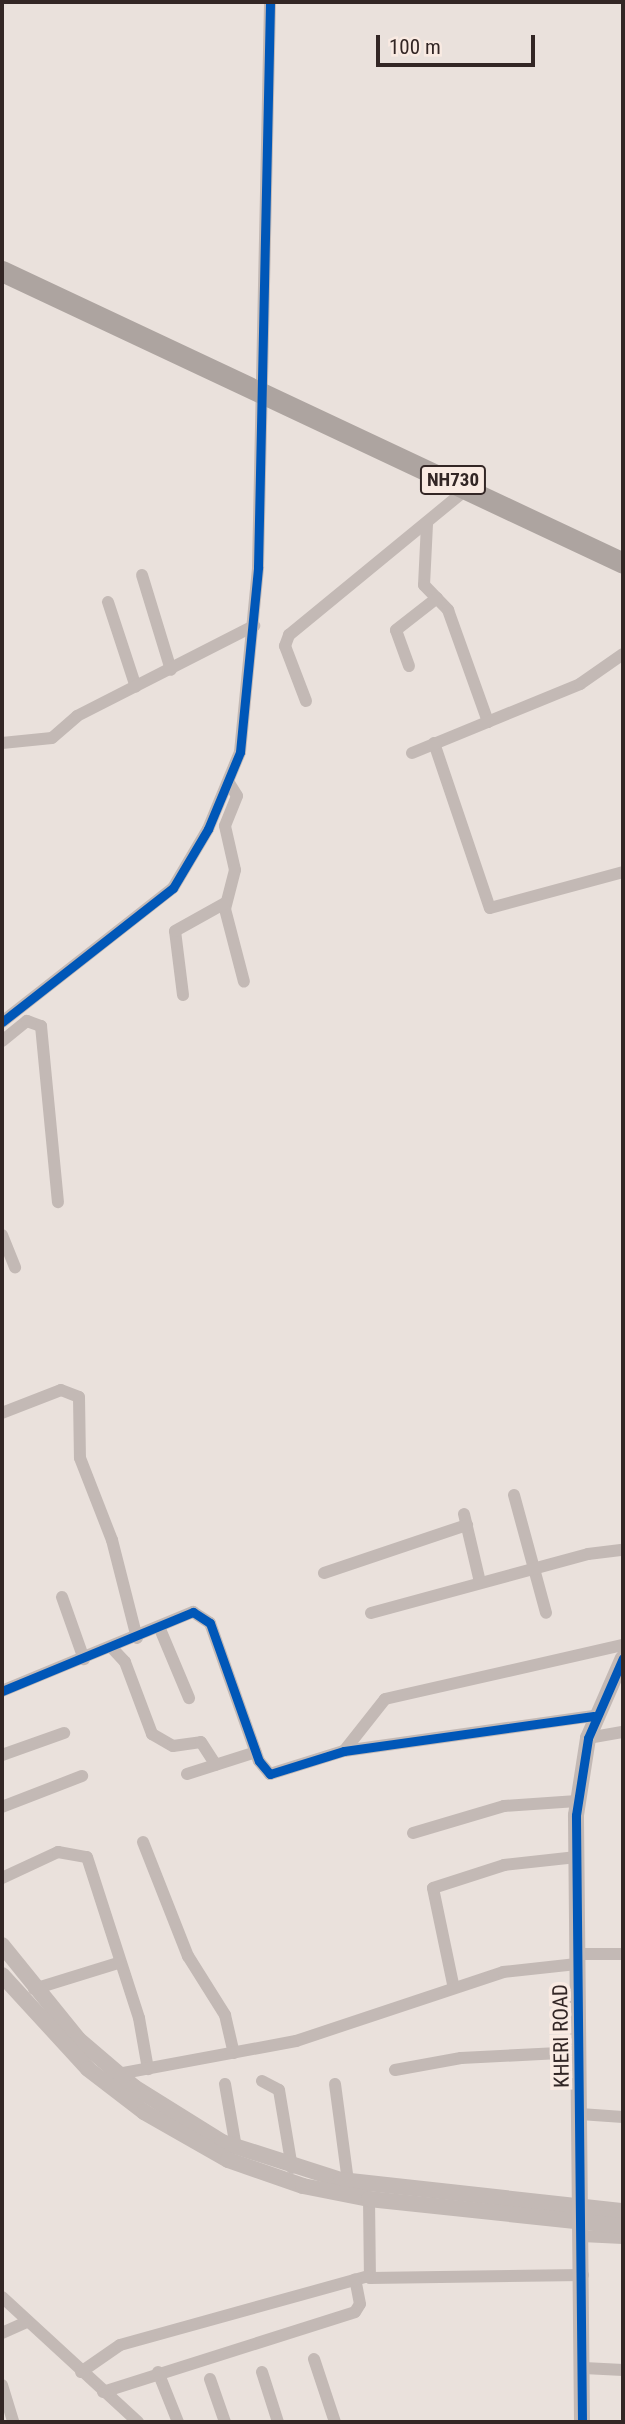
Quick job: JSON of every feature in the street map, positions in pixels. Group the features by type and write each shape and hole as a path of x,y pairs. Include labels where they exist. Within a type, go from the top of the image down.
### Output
{"highway":[{"name":"NH730","path":"2,271 623,563"}],"street":[{"path":"244,982 225,903 235,870 225,831 231,785 244,732 254,626 269,395 270,2"},
{"path":"306,701 285,646 289,635 468,488"},
{"path":"426,524 421,576 449,610 488,722"},
{"path":"142,575 171,670"},
{"path":"409,666 396,630 437,598"},
{"path":"108,602 136,687"},
{"path":"2,743 41,743 136,687 254,626"},
{"path":"412,753 597,676 623,654"},
{"path":"434,743 490,908 623,872"},
{"path":"2,1022 173,888 231,785"},
{"path":"183,995 175,930 225,903"},
{"path":"2,1041 27,1021 41,1026 58,1202"},
{"path":"2,1235 15,1267"},
{"path":"2,1413 61,1390 79,1397 80,1458 112,1540 136,1638"},
{"path":"514,1495 546,1613"},
{"path":"324,1573 465,1520 480,1581"},
{"path":"371,1613 480,1581 623,1550"},
{"path":"62,1597 84,1660"},
{"path":"2,1691 159,1629 188,1613 205,1616 256,1752 270,1774 344,1751 594,1716"},
{"path":"159,1629 189,1698"},
{"path":"344,1751 385,1699 623,1646"},
{"path":"112,1648 125,1662 152,1734 173,1746 201,1742 215,1765"},
{"name":"KHERI ROAD","path":"582,2422 583,2275 577,1801 594,1716 623,1658"},
{"path":"588,1738 623,1732"},
{"path":"2,1755 64,1733"},
{"path":"187,1774 256,1752"},
{"path":"2,1807 82,1776"},
{"path":"413,1833 504,1806 577,1801"},
{"path":"143,1842 188,1956 225,2015 234,2053"},
{"path":"2,1878 58,1852 87,1857 118,1963 139,2018 148,2069"},
{"path":"453,1984 433,1888 504,1865 577,1857"},
{"path":"2,1945 34,1989 118,2074 236,2148 292,2168 348,2181 623,2225"},
{"path":"118,2074 234,2053 323,2033 453,1984 577,1959 623,1954"},
{"path":"34,1989 118,1963"},
{"path":"2,1975 88,2069 188,2140 268,2175 369,2199 581,2218 623,2211"},
{"path":"394,2070 471,2057 579,2052"},
{"path":"262,2081 279,2090 292,2168"},
{"path":"225,2084 236,2148"},
{"path":"335,2084 348,2181"},
{"path":"580,2114 623,2117"},
{"path":"103,2392 158,2372 355,2312 360,2304 369,2199"},
{"path":"581,2218 623,2238"},
{"path":"80,2372 120,2345 361,2278 583,2275"},
{"path":"2,2297 80,2372 138,2422"},
{"path":"2,2333 27,2322"},
{"path":"314,2359 335,2422"},
{"path":"583,2368 623,2370"},
{"path":"158,2372 178,2422"},
{"path":"262,2372 278,2422"},
{"path":"210,2379 225,2422"},
{"path":"2,2385 8,2417"}],"cycle path":[{"path":"2,1022 173,888 208,829 240,752 258,567 270,2"},
{"path":"2,1691 193,1612 210,1623 259,1761 270,1774 344,1751 594,1716"},
{"path":"582,2422 576,1815 588,1738 623,1658"}]}
